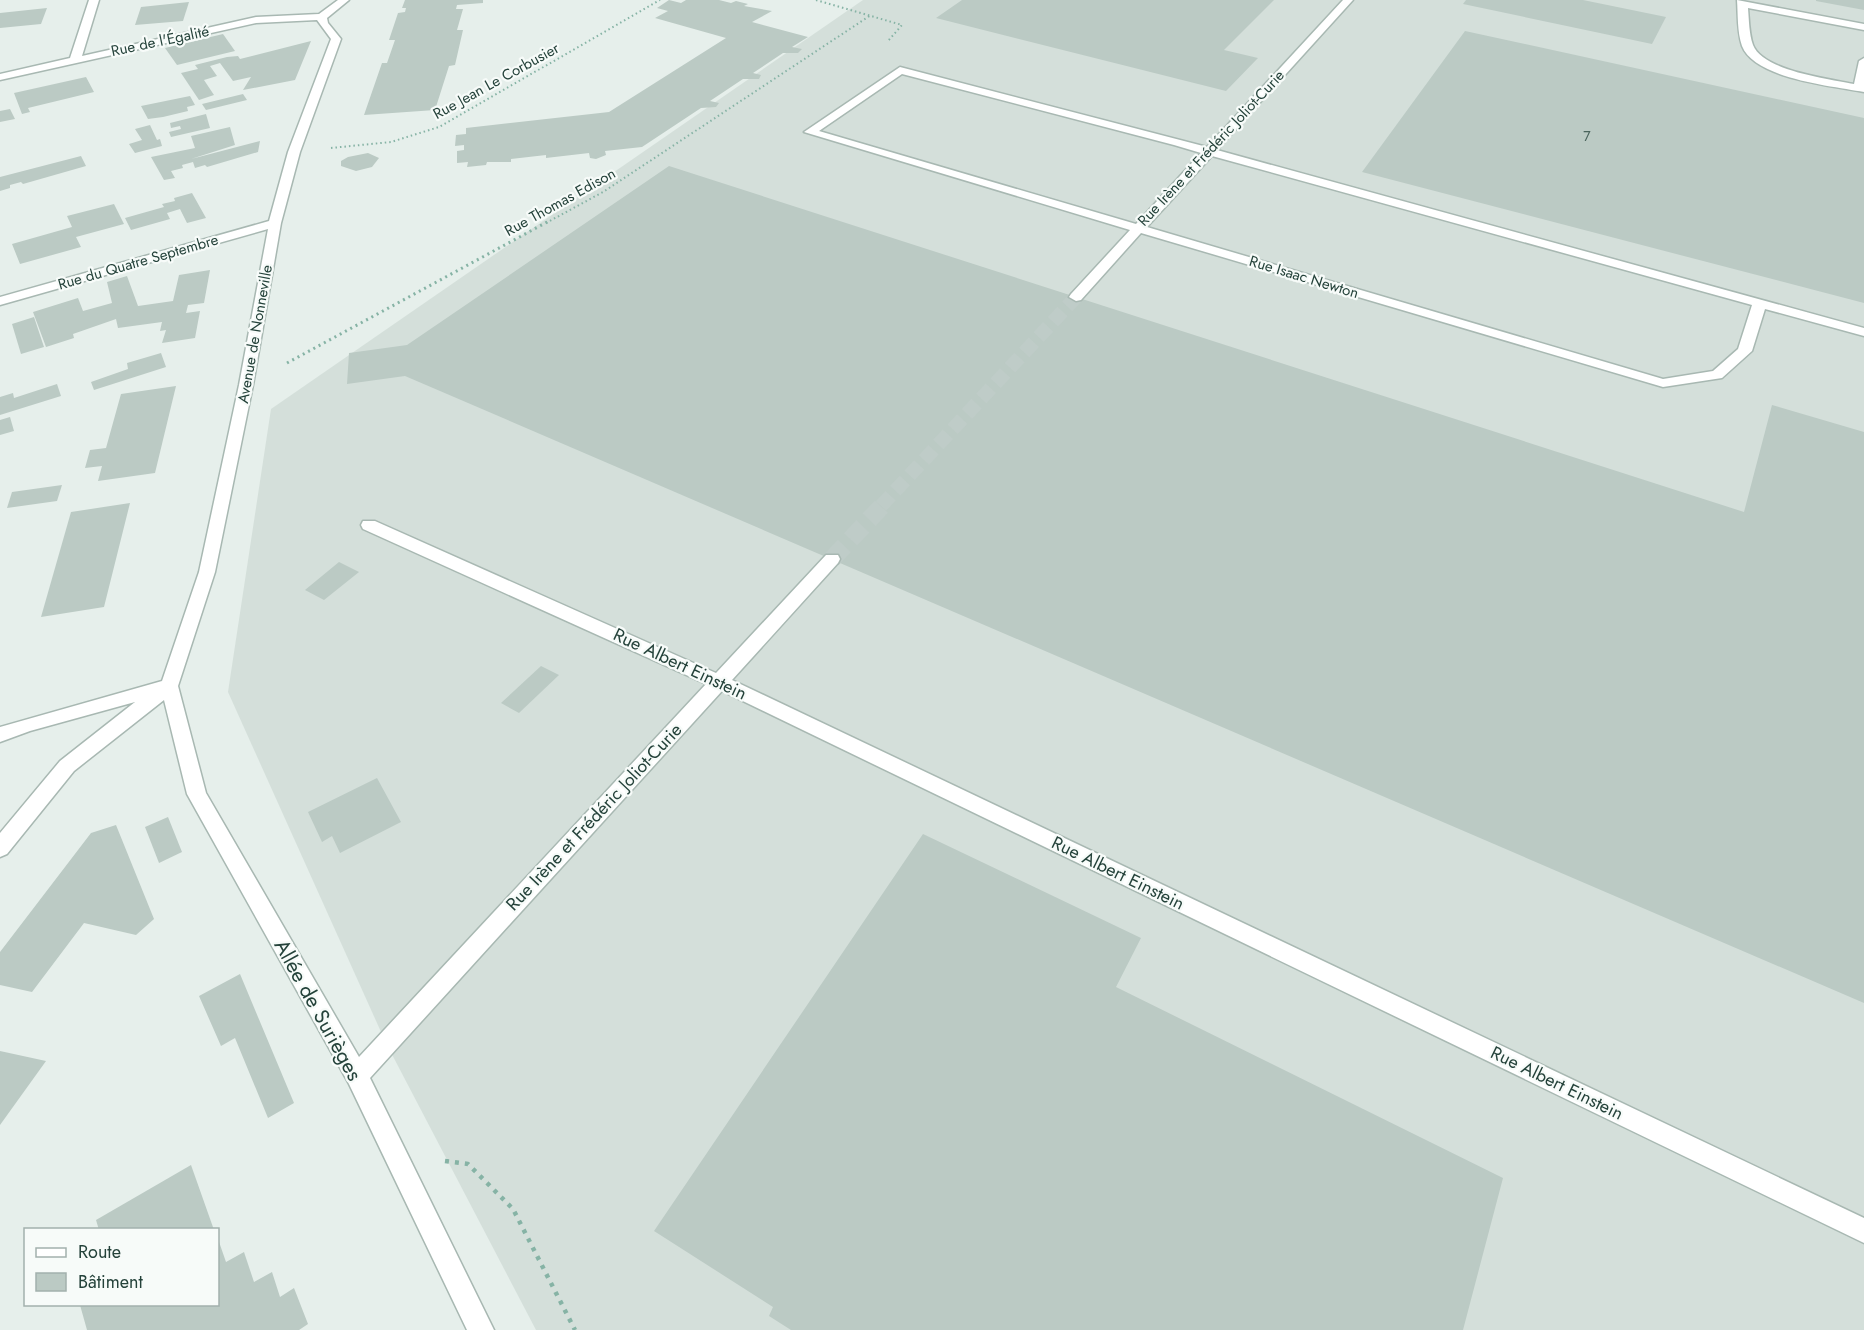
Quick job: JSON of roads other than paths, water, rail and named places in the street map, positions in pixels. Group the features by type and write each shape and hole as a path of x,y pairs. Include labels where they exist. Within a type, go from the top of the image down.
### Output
{"street":[{"path":"75,60 94,0"},
{"path":"322,17 344,0"},
{"name":"Rue Irène et Frédéric Joliot-Curie","path":"1076,297 1207,151 1348,0"},
{"path":"1864,27 1742,2 1749,48 1759,60 1792,74 1862,88 1864,61"},
{"name":"Rue de l'Égalité","path":"0,77 256,20 322,17"},
{"name":"Avenue de Nonneville","path":"169,686 207,572 246,385 275,223 294,152 336,39 322,24 322,17"},
{"name":"Rue Isaac Newton","path":"1207,151 900,70 810,132 1663,383 1717,375 1745,351 1760,303"},
{"path":"1207,151 1864,332"},
{"name":"Rue du Quatre Septembre","path":"0,301 275,223"},
{"name":"Rue Albert Einstein","path":"369,525 719,682 1864,1230"},
{"name":"Rue Irène et Frédéric Joliot-Curie","path":"357,1076 832,559"},
{"path":"0,735 26,725 169,686"},
{"path":"0,848 67,766 169,686"},
{"name":"Allée de Surièges","path":"169,686 197,794 357,1076 393,1154 481,1330"}],"tunnel":[{"path":"881,506 1076,297"},
{"path":"832,559 883,505"}]}
